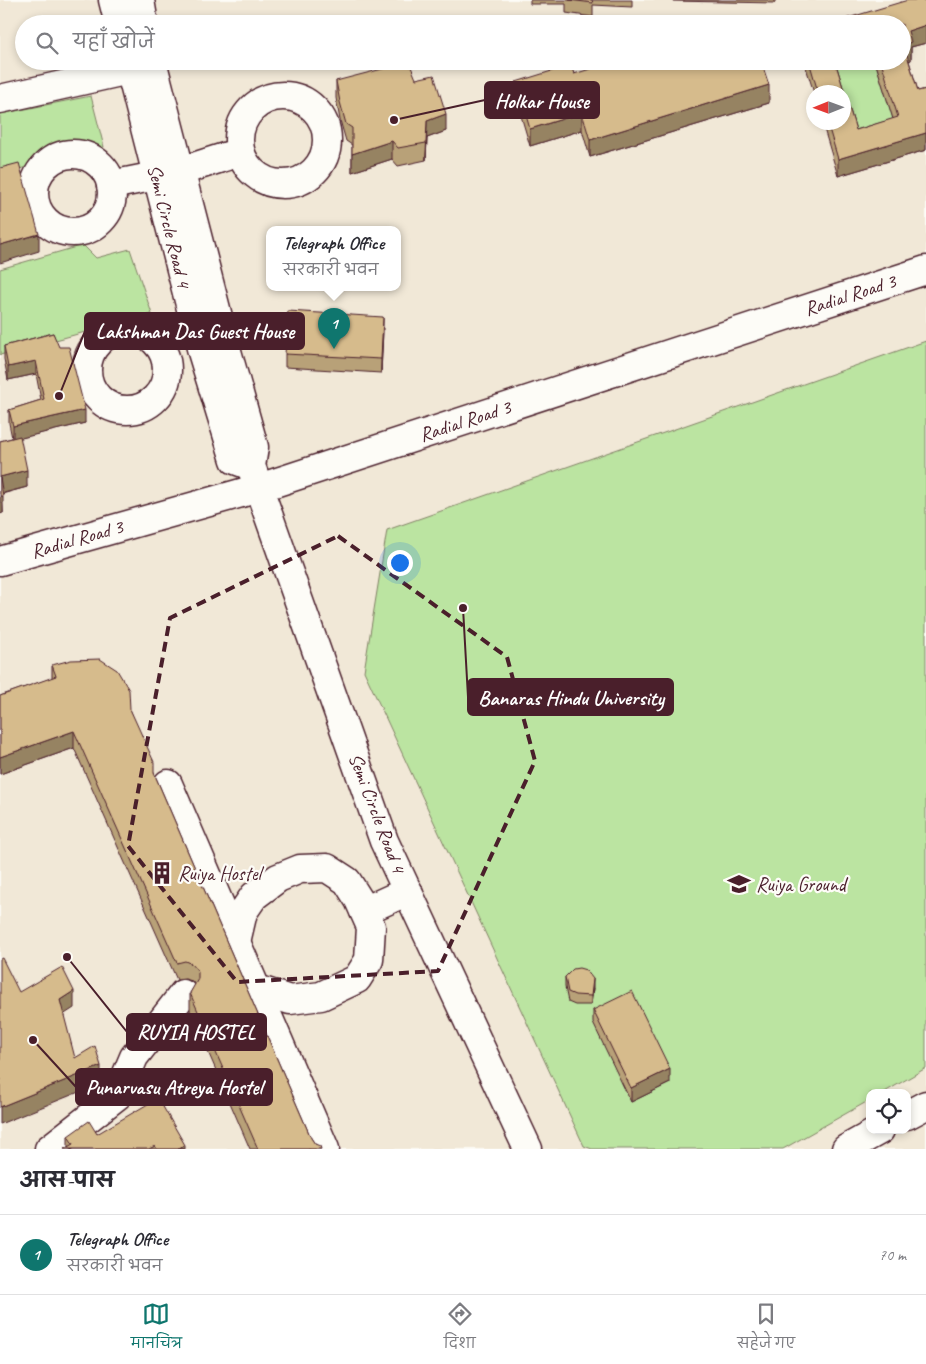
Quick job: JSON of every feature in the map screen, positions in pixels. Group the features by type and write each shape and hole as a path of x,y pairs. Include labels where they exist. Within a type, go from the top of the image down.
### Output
{"lane":[{"path":"113,0 117,15"},
{"path":"140,0 142,15"},
{"path":"0,99 117,70"},
{"name":"Semi Circle Road 4","path":"143,70 213,348 235,460 255,477 384,841 528,1149"},
{"path":"111,185 169,174 240,152"},
{"name":"Radial Road 3","path":"0,560 255,477 926,270"},
{"path":"165,359 213,348"},
{"path":"168,784 236,942 247,976 325,1149"},
{"path":"236,942 243,912 254,896 278,878 300,869 327,868 347,881 371,927 369,960 356,979 321,996 290,1000 247,976"},
{"path":"364,911 408,891"},
{"path":"49,1149 118,1095 134,1056 183,994"},
{"path":"911,1113 926,1105"},
{"path":"846,1149 873,1134"}],"highlighted area":[{"path":"338,536 507,657 535,761 438,971 237,982 128,846 170,618"}],"shaded area":[{"path":"0,0 926,0 926,1149 0,1149"}],"green space":[{"path":"834,70 878,70 898,135 856,147 851,124 851,85 841,85"},
{"path":"91,96 104,147 0,174 0,114"},
{"path":"83,245 96,258 130,249 152,314 0,355 0,269"},
{"path":"926,341 926,1068 890,1089 866,1089 866,1102 783,1149 592,1149 584,1146 364,671 387,530"}],"building":[{"path":"569,0 592,0 593,3"},
{"path":"908,0 926,0 926,25 911,30 911,15 858,15"},
{"path":"911,68 918,91 926,89 926,133 838,159 829,130 851,130 851,114 856,130 898,117 884,70 911,70"},
{"path":"378,70 412,70 416,79 434,75 446,114 427,121 426,143 398,148 392,141 352,154 352,128 346,124 336,81"},
{"path":"555,70 573,70 574,74 587,70 764,70 769,85 590,140 582,113 530,129 516,82"},
{"path":"812,70 838,70 842,85 816,85"},
{"path":"19,163 39,234 0,245 0,168"},
{"path":"288,311 383,317 381,359 285,354"},
{"path":"53,333 59,347 69,347 85,410 13,426 9,410 44,399 36,361 8,367 4,346"},
{"path":"20,436 27,470 0,477 0,441"},
{"path":"0,477 3,496 0,496"},
{"name":"Ruiya Hostel","path":"100,659 117,670 129,690 130,709 154,762 154,773 311,1138 321,1149 258,1149 190,993 198,979 198,971 192,964 185,961 177,963 74,731 0,757 0,696 56,676 52,665 71,660"},
{"path":"2,958 19,992 62,967 74,991 60,1000 75,1058 95,1046 101,1066 0,1107 0,959"},
{"path":"573,969 586,970 593,979 591,996 575,995 568,992 565,977"},
{"path":"632,991 670,1069 631,1088 593,1010"},
{"path":"158,1098 185,1145 178,1149 157,1149 155,1146 149,1149 64,1149 73,1144 68,1136 89,1121 97,1134"}],"place":[{"name":"Holkar House","path":"394,120"},
{"name":"Telegraph Office","path":"334,349"},
{"name":"Lakshman Das Guest House","path":"59,396"},
{"name":"Banaras Hindu University","path":"463,608"},
{"name":"Ruiya Hostel","path":"162,873"},
{"name":"Ruiya Ground","path":"739,884"},
{"name":"RUYIA HOSTEL","path":"67,957"},
{"name":"Punarvasu Atreya Hostel","path":"33,1040"}]}
